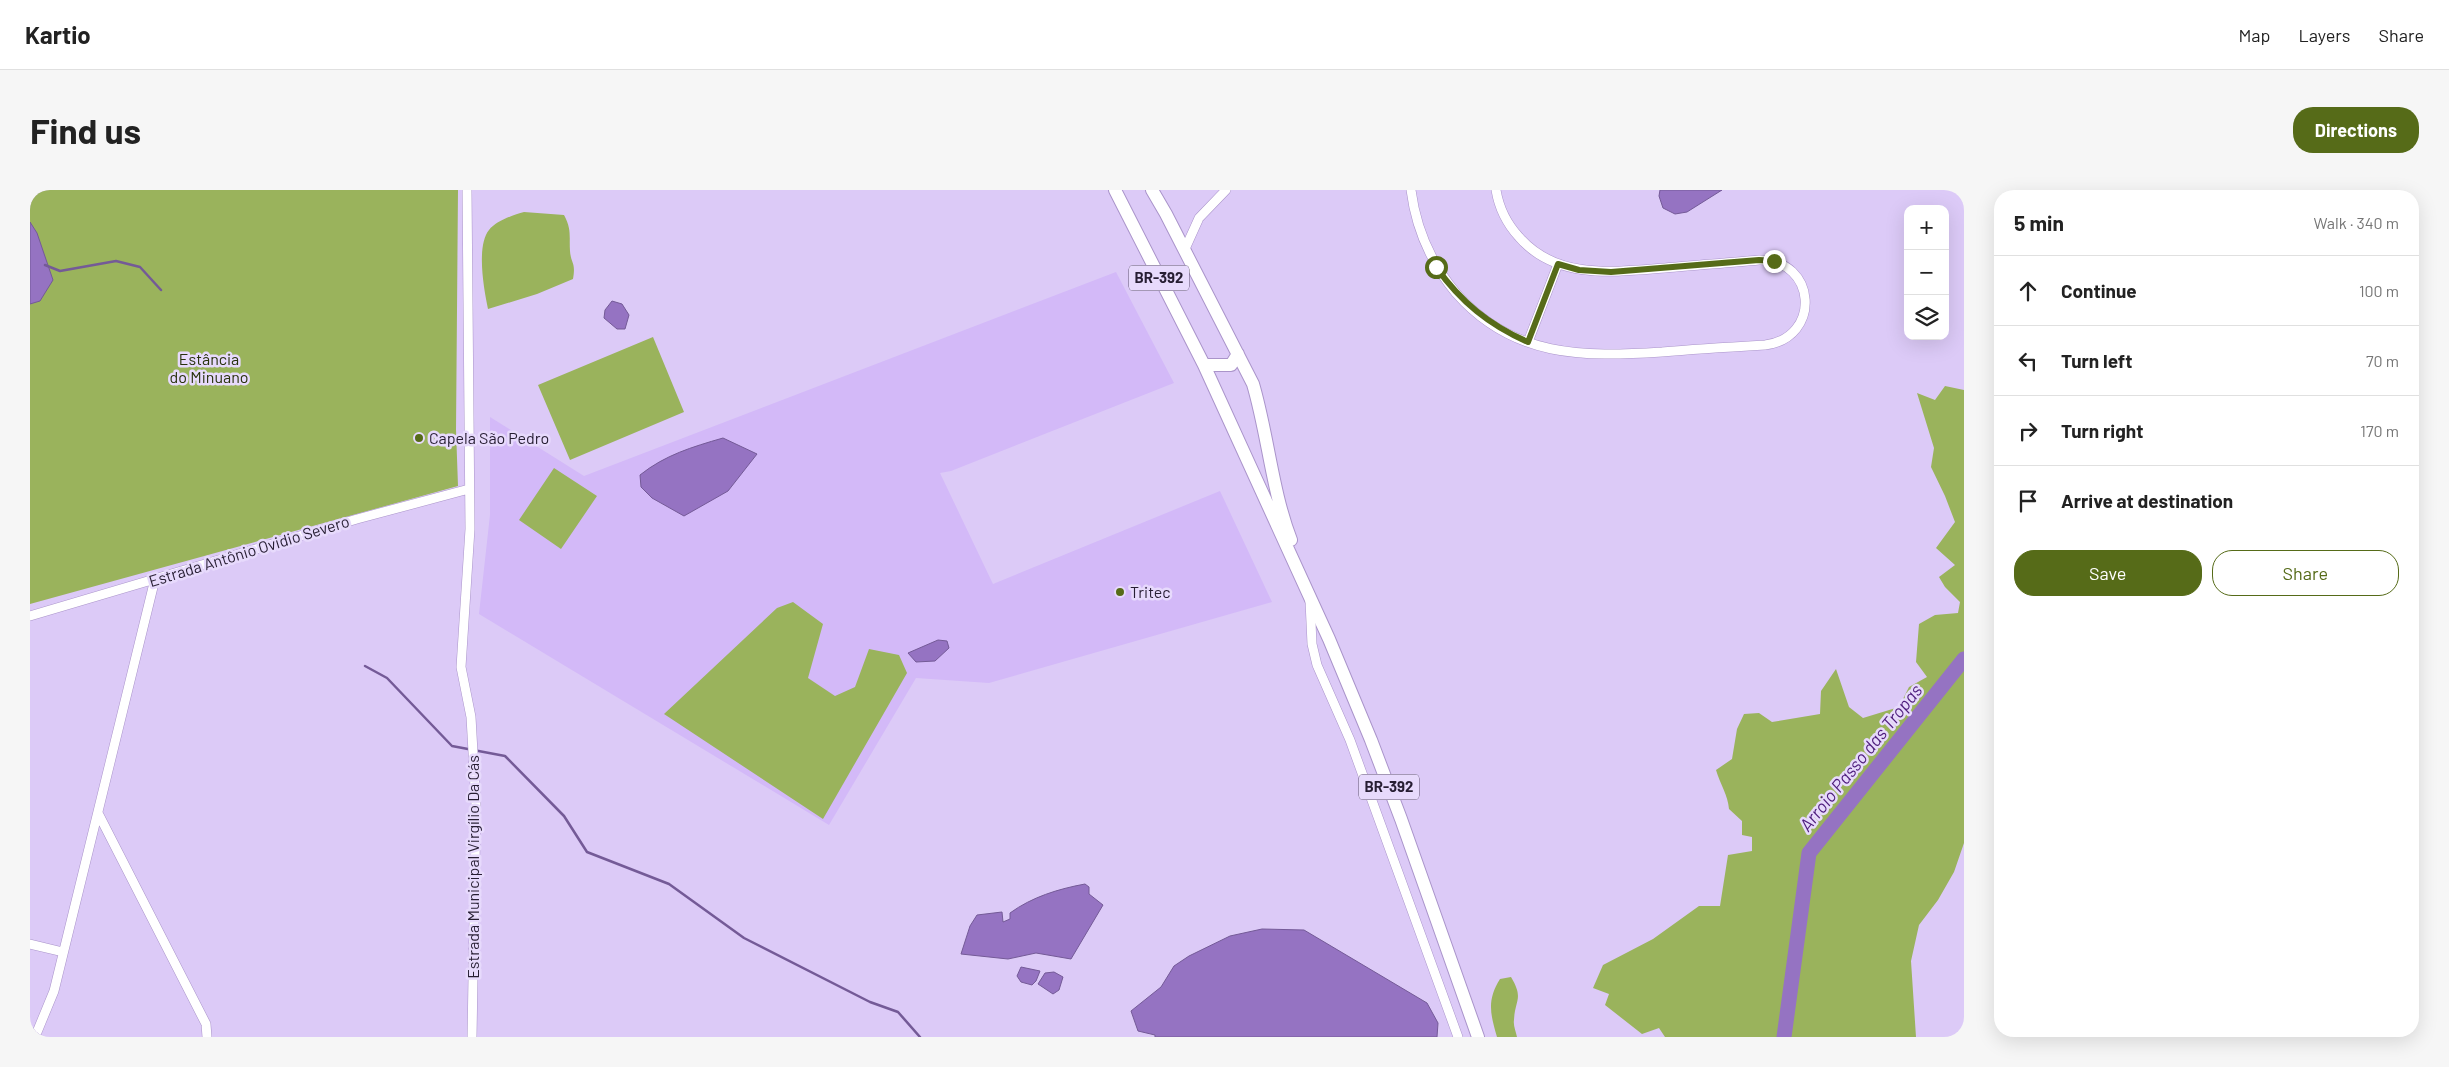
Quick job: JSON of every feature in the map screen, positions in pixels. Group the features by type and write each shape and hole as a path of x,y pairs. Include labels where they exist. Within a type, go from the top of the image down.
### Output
{"highway":[{"name":"BR-392","path":"1115,190 1204,365 1372,740 1478,1037"},
{"name":"BR-392","path":"1152,190 1185,249 1253,384 1261,410 1279,497 1290,538 1351,676 1404,808 1483,1037"},
{"path":"1204,365 1231,365 1238,354"}],"street":[{"name":"Estrada Municipal Virgílio Da Cás","path":"467,190 470,529 461,668 471,717 476,805 472,1037"},
{"path":"1185,249 1199,218 1226,190"},
{"path":"1411,190 1416,218 1427,249 1448,283 1466,303 1492,324 1528,342 1567,352 1606,356 1772,344 1785,338 1796,329 1805,310 1804,289 1797,276 1786,267 1774,261 1759,260 1611,272 1579,270 1558,264 1534,251 1515,232 1503,214 1496,190"},
{"path":"1528,342 1558,264"},
{"name":"Estrada Antônio Ovidio Severo","path":"30,616 357,519 469,489"},
{"path":"35,1037 54,991 155,580"},
{"path":"1309,597 1312,644 1317,665 1350,740 1458,1037"},
{"path":"98,813 206,1024 207,1037"},
{"path":"30,944 63,952"}],"shaded area":[{"path":"1660,190 1722,190 1687,212 1675,214 1663,208 1659,196"},
{"path":"30,222 37,233 53,280 40,301 30,304"},
{"path":"1116,272 1174,383 951,471 940,473 993,584 1220,491 1272,602 989,683 916,678 829,825 479,614 490,515 490,417 584,476"},
{"path":"612,301 622,304 629,315 625,329 617,329 604,318 605,310"},
{"path":"723,438 757,454 728,491 684,516 652,498 641,487 640,475 659,462 690,448"},
{"path":"938,640 947,641 949,648 935,661 916,662 908,653"},
{"path":"1085,884 1089,887 1089,894 1103,905 1071,959 1036,953 1008,959 961,954 970,926 977,915 1002,912 1003,922 1010,919 1010,913 1018,907 1036,898 1065,888"},
{"path":"1262,929 1304,930 1427,1003 1438,1023 1437,1037 1155,1037 1155,1035 1138,1031 1131,1011 1161,987 1174,966 1189,956 1230,936"},
{"path":"1021,967 1040,971 1032,985 1021,982 1017,976"},
{"path":"1054,972 1063,977 1059,990 1053,994 1038,984 1045,973"}],"green space":[{"name":"Estância do Minuano","path":"30,190 458,190 456,430 458,486 30,604"},
{"path":"524,212 564,215 569,229 570,251 574,269 573,279 537,294 488,309 482,268 485,237 489,230 500,221"},
{"path":"653,337 684,412 570,460 538,385"},
{"path":"1945,386 1964,390 1964,843 1954,872 1938,900 1919,925 1911,961 1916,1037 1665,1037 1659,1028 1642,1034 1605,1005 1609,994 1593,988 1603,965 1653,939 1699,906 1720,906 1728,855 1752,851 1752,837 1742,835 1742,821 1729,809 1716,770 1732,759 1737,729 1744,714 1759,713 1772,722 1820,714 1821,691 1836,669 1849,707 1863,718 1899,707 1909,687 1927,677 1916,662 1919,624 1935,615 1958,613 1960,602 1945,587 1939,577 1955,565 1936,548 1955,522 1931,467 1934,448 1917,393 1935,400"},
{"path":"554,468 597,496 561,549 519,520"},
{"path":"793,602 823,624 808,678 835,696 855,687 869,649 899,655 907,673 823,819 664,714 777,608"},
{"path":"1511,977 1518,995 1514,1022 1517,1037 1497,1037 1491,1014 1491,1000 1500,979"}],"waterway":[{"path":"45,265 60,271 116,261 140,267 161,290"},
{"name":"Arroio Passo das Tropas","path":"1784,1037 1809,853 1964,659"},
{"path":"365,666 387,678 452,746 505,756 564,816 587,852 669,884 744,938 870,1002 898,1012 920,1037"}],"place":[{"name":"Capela São Pedro","path":"419,438"},
{"name":"Tritec","path":"1120,592"}],"route":[{"path":"1436,267 1461,298 1476,312 1492,324 1528,342 1558,264 1579,270 1611,272 1759,260 1774,261"}]}
